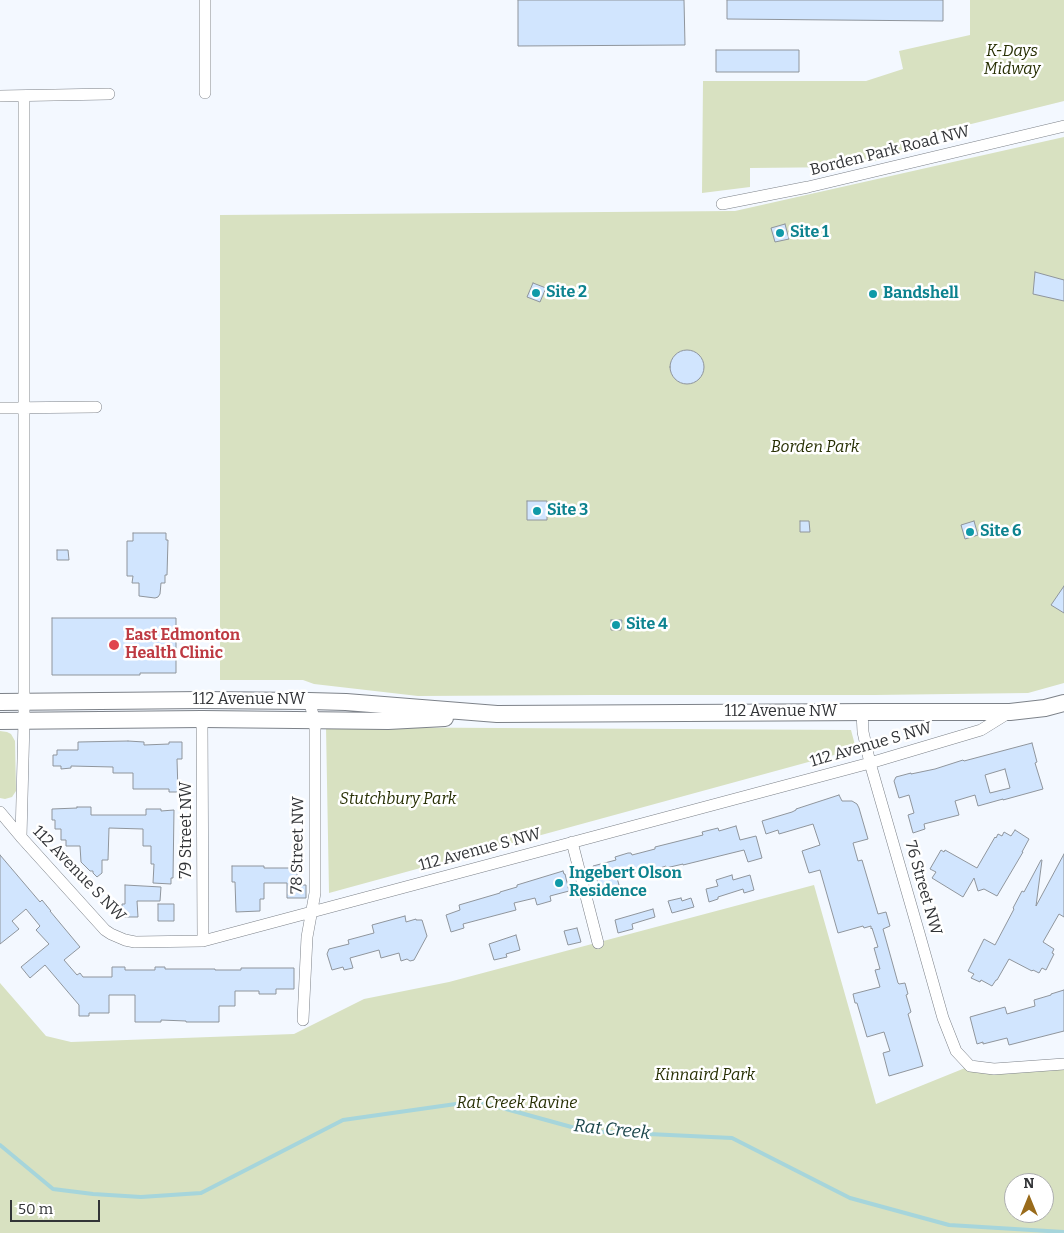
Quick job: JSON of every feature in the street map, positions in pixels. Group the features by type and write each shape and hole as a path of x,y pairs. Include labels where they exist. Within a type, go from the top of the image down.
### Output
{"main road":[{"name":"112 Avenue NW","path":"0,702 309,701 346,702 497,714"},
{"name":"112 Avenue NW","path":"0,721 202,719 388,721 497,714 1010,712 1045,708 1064,703"}],"street":[{"path":"204,93 205,0"},
{"path":"0,96 109,94"},
{"path":"21,837 24,721 24,96"},
{"name":"Borden Park Road NW","path":"722,204 808,187 1064,126"},
{"path":"0,408 96,407"},
{"name":"78 Street NW","path":"303,1020 307,937 310,912 315,894 315,721 309,701"},
{"name":"76 Street NW","path":"862,712 863,732 870,762 943,1018 956,1051 970,1066 994,1069 1064,1064"},
{"name":"112 Avenue S NW","path":"0,812 105,930 111,934 135,942 203,941 870,762 981,730 1010,712"},
{"name":"79 Street NW","path":"202,719 203,941"},
{"path":"572,842 598,943"}],"green space":[{"name":"K-Days Midway","path":"970,0 1064,0 1064,101 939,132 903,154 849,167 750,168 750,187 702,193 703,81 866,81 903,69 899,51 970,35"},
{"name":"Borden Park","path":"1064,137 1064,683 1028,693 418,696 314,684 303,680 220,680 220,215 735,211"},
{"name":"Stutchbury Park","path":"326,727 851,730 856,749 329,893"},
{"path":"0,731 11,734 15,741 16,791 12,797 5,799 0,798"},
{"name":"Kinnaird Park","path":"814,885 876,1104 970,1066 1064,1064 1064,1233 0,1233 0,983 46,1036 71,1042 294,1034 364,999 449,982"}],"building":[{"path":"518,0 684,0 685,45 518,46"},
{"path":"727,0 943,0 943,21 727,19"},
{"path":"716,50 799,50 799,72 716,72"},
{"name":"Site 1","path":"785,224 789,239 775,242 771,228"},
{"path":"1035,272 1064,280 1064,301 1033,294"},
{"name":"Site 2","path":"533,283 546,288 540,302 527,297"},
{"path":"687,350 699,355 704,367 699,379 687,384 675,379 670,367 675,355"},
{"name":"Site 3","path":"527,501 547,501 547,520 527,520"},
{"path":"800,521 809,521 810,532 800,532"},
{"name":"Site 6","path":"974,521 978,535 965,539 961,525"},
{"name":"East Edmonton Health Clinic","path":"133,533 166,533 166,540 168,540 167,575 165,575 165,583 161,583 158,597 139,596 139,583 132,583 133,576 127,576 127,541 133,541"},
{"path":"57,550 68,550 69,560 57,560"},
{"path":"1064,586 1064,613 1051,605"},
{"name":"East Edmonton Health Clinic","path":"52,618 176,618 176,673 52,675"},
{"name":"Site 4","path":"611,620 622,620 621,630 611,630"},
{"path":"78,742 144,742 144,745 182,742 182,759 177,759 178,792 169,792 169,789 133,789 133,773 113,773 113,767 71,766 71,768 61,769 61,766 53,766 53,755 57,755 57,750 78,750"},
{"path":"1032,743 1037,762 1035,763 1043,789 978,806 975,795 955,801 959,815 924,824 925,829 913,833 908,815 914,813 909,795 899,798 894,781 896,777","holes":["1005,769 1010,788 990,793 985,775"]},
{"path":"839,795 842,801 852,801 859,808 868,839 853,843 858,861 862,860 878,914 886,912 890,926 883,929 898,983 905,983 911,1012 908,1014 923,1066 889,1076 883,1053 890,1051 884,1032 867,1037 853,994 880,987 875,970 880,969 874,948 878,947 872,928 871,926 864,928 863,926 838,933 820,870 809,873 802,851 820,845 813,824 779,834 778,830 766,834 762,821"},
{"path":"91,807 91,815 146,815 146,809 174,810 173,878 171,878 171,884 153,883 154,864 151,864 151,846 143,846 143,829 109,828 108,860 102,860 102,873 97,877 93,871 90,871 81,862 80,846 66,846 66,840 61,840 61,829 55,829 55,820 52,820 52,809"},
{"path":"736,826 740,840 756,836 762,858 748,862 744,850 683,865 666,868 666,866 657,869 656,867 617,878 621,892 608,895 607,891 601,893 593,866 616,860 615,857 628,853 632,855 703,835 702,832 718,828 719,831"},
{"path":"1015,830 1029,839 997,896 984,889 978,891 974,878 963,897 932,878 936,872 930,869 941,850 944,852 945,850 977,868 998,834 1002,836 1004,832 1011,836"},
{"path":"1064,854 1064,917 1059,914 1043,942 1054,949 1052,953 1054,954 1046,970 1042,968 1039,973 1032,971 1009,959 992,986 981,980 980,982 971,978 974,974 968,971 984,939 995,945 1022,891 1024,892 1041,860 1036,906"},
{"path":"0,855 40,902 42,900 80,947 64,960 77,975 80,973 83,977 112,977 112,967 125,967 125,970 155,970 155,967 215,970 294,968 294,989 276,989 276,994 259,994 259,991 235,991 235,1006 219,1006 219,1022 161,1020 161,1022 135,1022 135,995 109,995 109,1013 89,1013 89,1016 79,1016 79,1005 45,965 30,978 21,967 49,944 36,930 40,926 26,909 12,921 19,929 0,944"},
{"path":"232,866 297,868 297,885 306,885 306,898 287,898 287,883 264,883 264,899 260,899 260,911 236,912 235,882 232,882"},
{"path":"563,871 569,891 550,896 551,901 537,905 535,898 514,903 516,910 463,924 464,928 451,932 446,915 460,910 459,905"},
{"path":"732,875 733,880 750,875 754,890 744,893 743,889 709,902 706,889 718,886 716,880"},
{"path":"125,885 161,887 160,901 137,901 138,917 122,917 122,904 125,904"},
{"path":"681,898 682,901 691,898 694,907 672,913 668,901"},
{"path":"158,904 174,904 174,921 158,921"},
{"path":"653,909 655,917 632,924 633,929 618,933 615,920"},
{"path":"405,916 406,922 416,919 422,920 427,936 414,960 410,961 407,959 401,961 399,953 381,958 379,950 350,958 353,968 344,970 343,967 332,970 327,954 329,949 349,944 348,940 374,933 372,925"},
{"path":"577,928 581,942 568,945 564,931"},
{"path":"516,935 520,950 506,954 507,957 494,960 489,944"},
{"path":"1064,990 1064,1031 1009,1045 1007,1038 977,1044 970,1017 1005,1007 1007,1014 1035,1006 1034,1000"}],"waterway":[{"name":"Rat Creek","path":"0,1145 53,1189 141,1197 201,1193 343,1120 477,1101 586,1131 732,1138 850,1198 949,1225 1064,1232"}],"place":[{"name":"Site 1","path":"780,233"},
{"name":"Site 2","path":"536,293"},
{"name":"Bandshell","path":"873,294"},
{"name":"Site 3","path":"537,511"},
{"name":"Site 6","path":"970,532"},
{"name":"Site 4","path":"616,625"},
{"name":"East Edmonton Health Clinic","path":"114,645"},
{"name":"Ingebert Olson Residence","path":"559,883"}],"park label":[{"name":"Rat Creek Ravine","path":"517,1104"}]}
